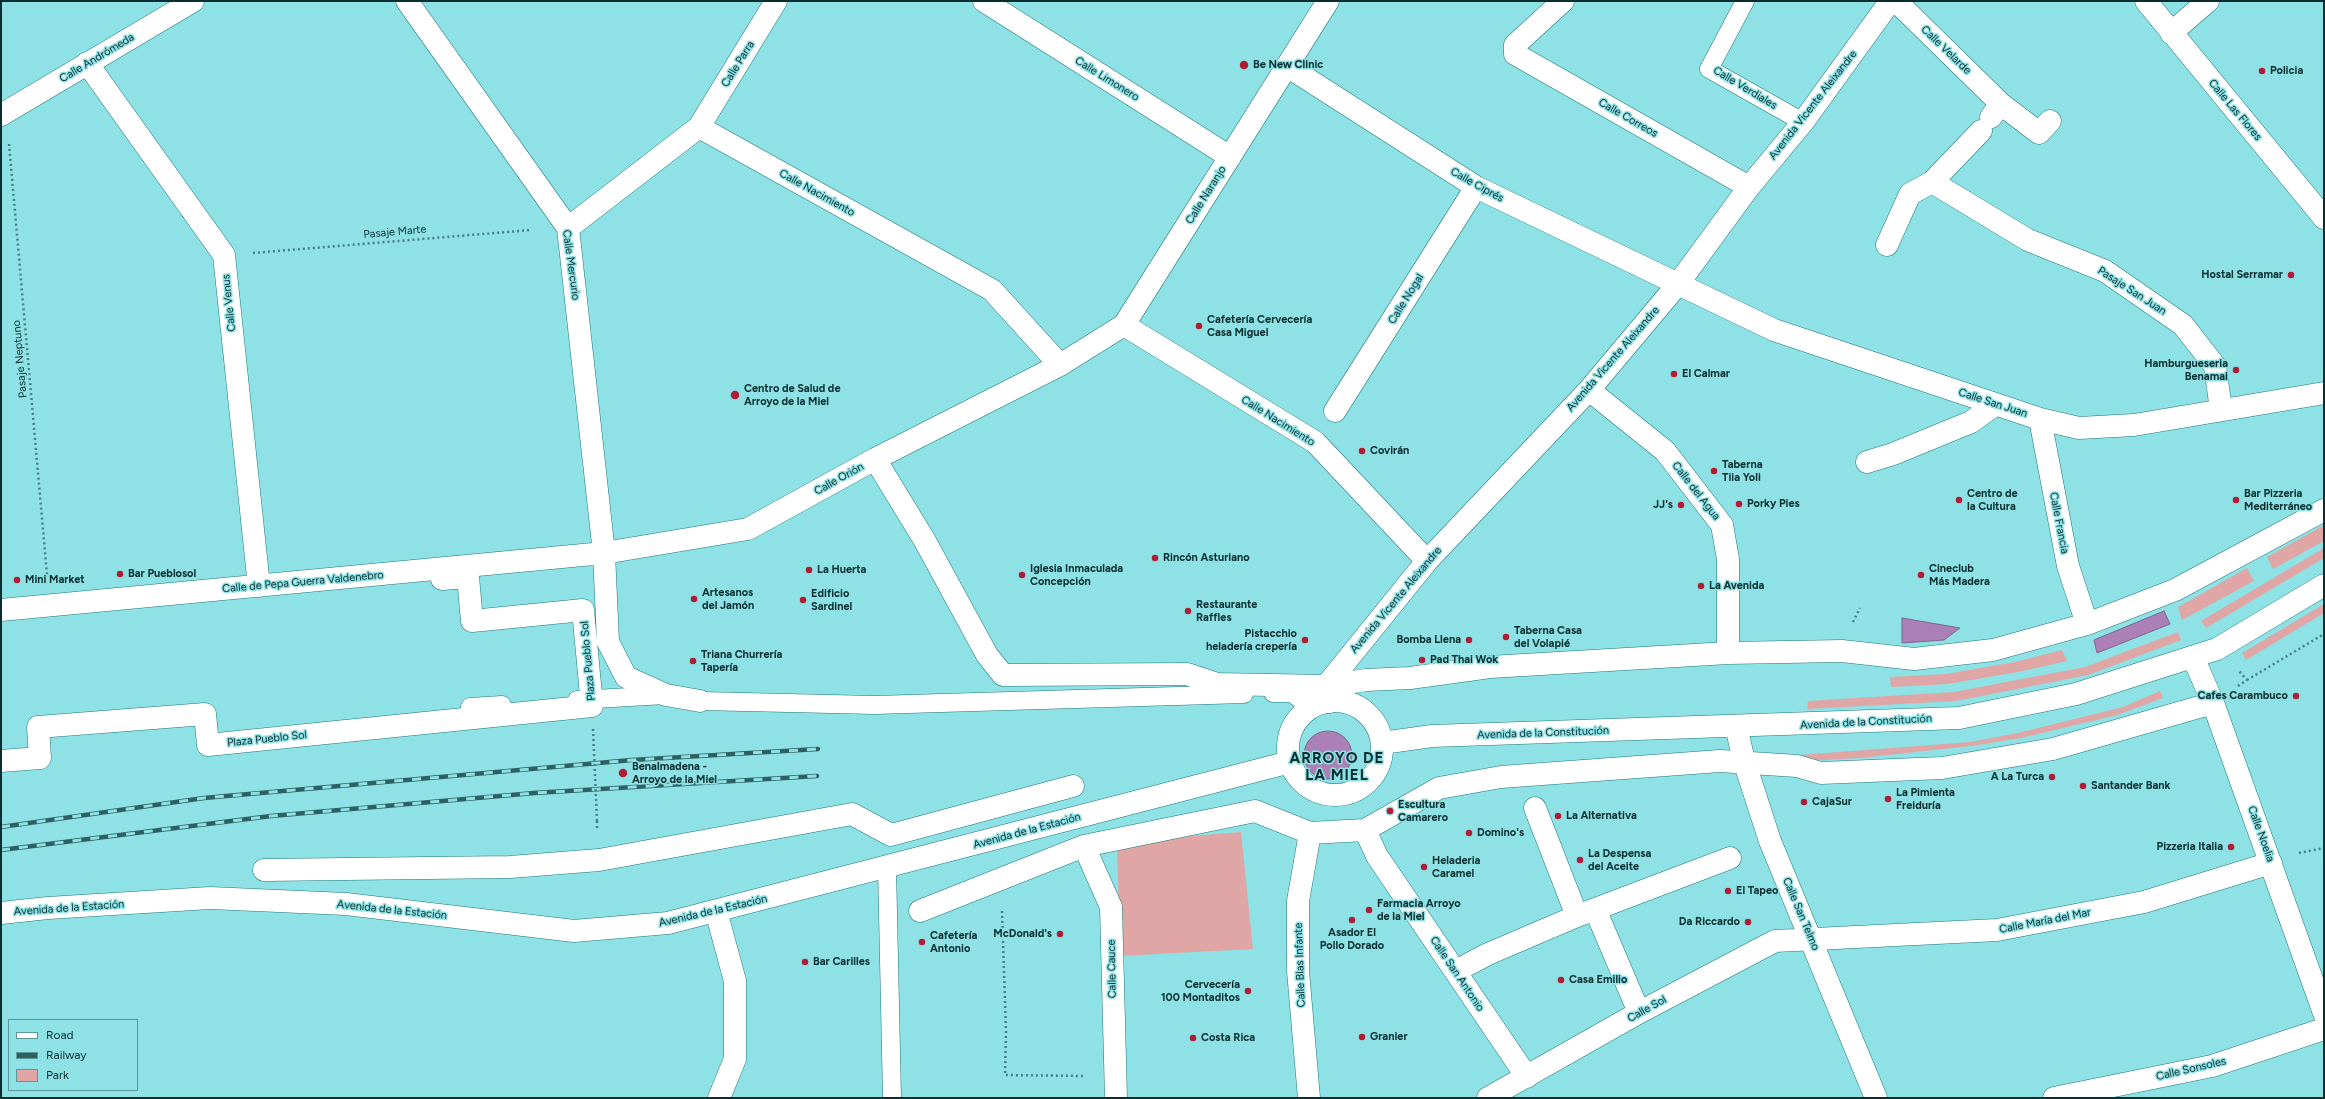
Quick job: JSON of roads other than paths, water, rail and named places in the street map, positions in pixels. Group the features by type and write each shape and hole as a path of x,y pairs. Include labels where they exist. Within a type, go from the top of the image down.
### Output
{"street":[{"name":"Calle Andrómeda","path":"4,114 193,1"},
{"name":"Calle Mercurio","path":"407,1 568,228 604,553 608,642 626,677 666,695 700,700"},
{"name":"Calle Parra","path":"699,127 776,1"},
{"name":"Calle Limonero","path":"984,1 1230,157"},
{"name":"Calle Naranjo","path":"1060,365 1124,325 1328,1"},
{"name":"Calle Correos","path":"1563,1 1515,45 1515,54 1749,187"},
{"name":"Calle Las Flores","path":"2146,1 2324,218"},
{"path":"2171,33 2208,1"},
{"name":"Avenida Vicente Aleixandre","path":"1322,699 1426,561 1589,390 1678,284 1749,187 1803,122 1888,2"},
{"name":"Calle Velarde","path":"1888,2 1901,6 1991,117 2039,132 2050,121"},
{"name":"Calle Venus","path":"87,63 224,255 259,586"},
{"name":"Calle Ciprés","path":"1287,66 1476,187 1678,284"},
{"path":"1887,245 1910,194 1932,182 1991,117"},
{"path":"568,228 699,127"},
{"name":"Calle Nacimiento","path":"699,127 992,290 1060,365"},
{"name":"Pasaje San Juan","path":"1932,182 2028,240 2105,271 2183,325 2215,366 2221,410"},
{"name":"Calle Nogal","path":"1335,411 1476,187"},
{"name":"Calle San Juan","path":"1678,284 1774,330 2040,419 2079,428 2134,425 2324,393"},
{"name":"Calle Nacimiento","path":"1124,325 1315,442 1426,561"},
{"name":"Calle Orión","path":"604,553 748,529 875,458 1060,365"},
{"name":"Calle del Agua","path":"1589,390 1665,451 1722,525 1728,559 1728,653"},
{"path":"1867,462 1893,454 1970,422 1996,404"},
{"name":"Calle Francia","path":"2040,419 2068,566 2087,624"},
{"path":"875,458 925,541 987,655 1003,676 1187,674 1218,684 1322,699 1344,702 1358,707 1370,716 1378,728 1382,743 1382,758 1376,773 1366,784 1352,792 1337,795 1322,794 1308,787 1297,776 1290,762 1288,747 1291,732 1299,718 1322,699 1366,680 1410,678 1490,666 1728,653 1842,651 1914,659 1993,650 2087,624 2175,590 2324,510"},
{"name":"Calle de Pepa Guerra Valdenebro","path":"1,610 604,553"},
{"name":"Plaza Pueblo Sol","path":"1,620 468,576 472,621 583,610 592,706 208,745 205,714 38,727 40,758 1,761"},
{"name":"Avenida de la Constitución","path":"1382,743 1432,736 1958,718 2076,694 2217,649 2324,585"},
{"name":"Calle Noelia","path":"2192,657 2213,704 2324,1013"},
{"path":"920,911 1084,846 1255,811 1310,833 1365,830 1439,788 1502,777 1720,761 1744,761 1797,766 1821,773 1942,768 2053,749 2213,704"},
{"name":"Calle San Telmo","path":"1736,726 1744,761 1770,841 1812,939 1876,1098"},
{"name":"Avenida de la Estación","path":"1,913 48,908 210,898 346,904 574,931 668,923 716,912 1290,762"},
{"path":"264,870 510,867 600,860 852,814 891,835 1073,786"},
{"path":"1535,808 1586,913 1635,1003"},
{"name":"Calle San Antonio","path":"1365,830 1376,856 1527,1077"},
{"name":"Calle Blas Infante","path":"1309,1098 1298,971 1298,901 1310,833"},
{"name":"Calle Cauce","path":"1084,846 1111,907 1116,1098"},
{"path":"1467,964 1586,913 1730,858"},
{"name":"Calle María del Mar","path":"1812,939 1997,930 2144,902 2271,863"},
{"path":"716,912 734,981 735,1059 719,1098"},
{"name":"Calle Sol","path":"1488,1098 1640,1012 1775,941 1812,939"},
{"name":"Calle Sonsoles","path":"2054,1098 2212,1066 2324,1029"}],"lane":[{"name":"Calle Verdiales","path":"1745,1 1709,69 1803,122"},
{"path":"700,700 875,705 1292,693 1322,699"},
{"path":"470,707 666,695"},
{"path":"887,867 892,1098"}],"railway":[{"path":"1,827 204,798 632,760 818,749"},
{"path":"1,850 271,816 534,793 817,776"}],"place":[{"name":"Be New Clinic","path":"1244,65"},
{"name":"Policia","path":"2262,71"},
{"name":"Hostal Serramar","path":"2291,275"},
{"name":"Cafetería Cervecería Casa Miguel","path":"1199,326"},
{"name":"Hamburgueseria Benamai","path":"2236,370"},
{"name":"El Calmar","path":"1674,374"},
{"name":"Centro de Salud de Arroyo de la Miel","path":"735,395"},
{"name":"Covirán","path":"1362,451"},
{"name":"Taberna Tiia Yoli","path":"1714,471"},
{"name":"Centro de la Cultura","path":"1959,500"},
{"name":"Bar Pizzeria Mediterráneo","path":"2236,500"},
{"name":"Porky Pies","path":"1739,504"},
{"name":"JJ's","path":"1681,505"},
{"name":"Rincón Asturiano","path":"1155,558"},
{"name":"La Huerta","path":"809,570"},
{"name":"Bar Pueblosol","path":"120,574"},
{"name":"Iglesia Inmaculada Concepción","path":"1022,575"},
{"name":"Cineclub Más Madera","path":"1921,575"},
{"name":"Mini Market","path":"17,580"},
{"name":"La Avenida","path":"1701,586"},
{"name":"Artesanos del Jamón","path":"694,599"},
{"name":"Edificio Sardinel","path":"803,600"},
{"name":"Restaurante Raffles","path":"1188,611"},
{"name":"Taberna Casa del Volapié","path":"1506,637"},
{"name":"Pistacchio heladería crepería","path":"1305,640"},
{"name":"Bomba Llena","path":"1469,640"},
{"name":"Pad Thai Wok","path":"1422,660"},
{"name":"Triana Churrería Tapería","path":"693,661"},
{"name":"Cafes Carambuco","path":"2296,696"},
{"name":"Benalmadena - Arroyo de la Miel","path":"623,773"},
{"name":"A La Turca","path":"2052,777"},
{"name":"Santander Bank","path":"2083,786"},
{"name":"La Pimienta Freiduría","path":"1888,799"},
{"name":"CajaSur","path":"1804,802"},
{"name":"Escultura Camarero","path":"1390,811"},
{"name":"La Alternativa","path":"1558,816"},
{"name":"Domino's","path":"1469,833"},
{"name":"Pizzeria Italia","path":"2231,847"},
{"name":"La Despensa del Aceite","path":"1580,860"},
{"name":"Heladeria Caramel","path":"1424,867"},
{"name":"El Tapeo","path":"1728,891"},
{"name":"Farmacia Arroyo de la Miel","path":"1369,910"},
{"name":"Asador El Pollo Dorado","path":"1352,920"},
{"name":"Da Riccardo","path":"1748,922"},
{"name":"McDonald's","path":"1060,934"},
{"name":"Cafetería Antonio","path":"922,942"},
{"name":"Bar Carilles","path":"805,962"},
{"name":"Casa Emilio","path":"1561,980"},
{"name":"Cervecería 100 Montaditos","path":"1248,991"},
{"name":"Granier","path":"1362,1037"},
{"name":"Costa Rica","path":"1193,1038"}],"district":[{"name":"ARROYO DE LA MIEL","path":"1337,768"}]}
